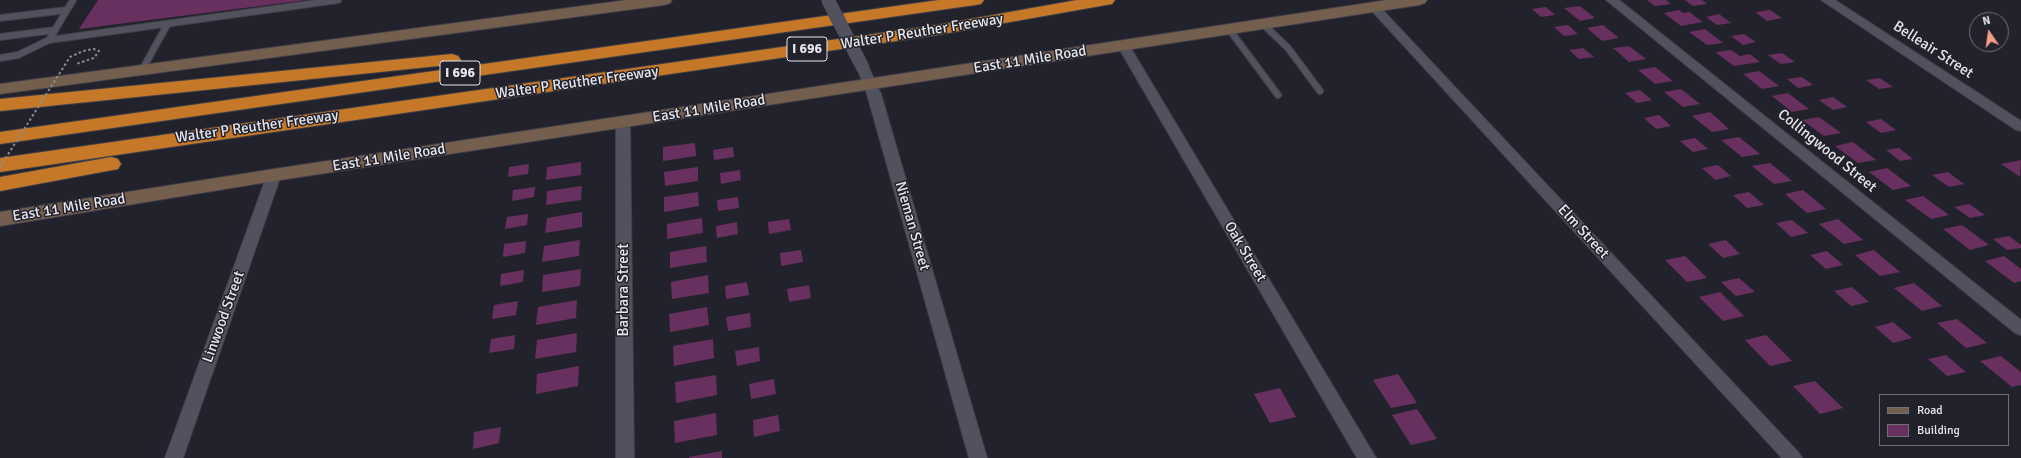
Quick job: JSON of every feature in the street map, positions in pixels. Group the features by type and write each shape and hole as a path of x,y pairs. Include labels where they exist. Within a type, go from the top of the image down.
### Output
{"highway":[{"name":"Walter P Reuther Freeway","path":"0,138 975,0"},
{"name":"Walter P Reuther Freeway","path":"0,166 347,114 937,30 1106,0"},
{"path":"0,105 570,48 800,17 920,8"},
{"path":"0,184 73,170 403,116 517,91"}],"main road":[{"path":"0,89 664,0"},
{"name":"East 11 Mile Road","path":"0,219 274,175 624,122 867,76 1123,45 1419,0"}],"street":[{"name":"Nieman Street","path":"828,0 867,76 978,458"},
{"name":"Collingwood Street","path":"1612,0 2021,329"},
{"name":"Belleair Street","path":"1827,0 2021,127"},
{"name":"Elm Street","path":"1374,7 1793,458"},
{"name":"Oak Street","path":"1123,45 1367,458"},
{"name":"Barbara Street","path":"624,122 625,458"},
{"name":"Linwood Street","path":"174,458 274,175"}],"lane":[{"path":"49,40 73,0"},
{"path":"0,58 18,55 49,40 338,0"},
{"path":"0,18 67,10"},
{"path":"142,70 166,24"},
{"path":"1262,24 1288,48 1320,91"},
{"path":"1229,29 1278,95"},
{"path":"0,37 55,30"}],"path":[{"path":"0,166 70,57 83,50 94,49 99,51 94,58 76,64"}],"building":[{"path":"98,0 307,0 79,29"},
{"path":"1647,0 1666,0 1671,4 1655,6"},
{"path":"1685,0 1702,0 1707,4 1693,6"},
{"path":"1580,6 1595,18 1580,21 1564,8"},
{"path":"1546,7 1555,15 1541,17 1532,9"},
{"path":"1679,10 1683,13 1689,12 1703,22 1681,26 1664,13"},
{"path":"1770,10 1782,18 1767,21 1755,12"},
{"path":"1719,14 1731,23 1717,25 1706,17"},
{"path":"1568,25 1578,34 1564,36 1554,27"},
{"path":"1603,25 1619,38 1602,41 1587,28"},
{"path":"1705,29 1723,43 1707,45 1689,32"},
{"path":"1744,34 1756,42 1743,45 1731,36"},
{"path":"1629,46 1646,59 1629,62 1613,48"},
{"path":"1583,48 1594,57 1579,59 1569,50"},
{"path":"1731,50 1740,56 1750,54 1760,62 1734,66 1715,52"},
{"path":"1782,53 1795,62 1781,64 1768,55"},
{"path":"1655,67 1673,81 1655,84 1638,70"},
{"path":"1759,71 1779,86 1762,89 1743,74"},
{"path":"1802,77 1813,85 1798,88 1787,79"},
{"path":"1880,78 1893,87 1879,89 1866,80"},
{"path":"1681,89 1700,104 1683,107 1664,92"},
{"path":"1640,90 1652,100 1637,103 1625,93"},
{"path":"1788,93 1809,109 1792,112 1772,96"},
{"path":"1833,97 1847,107 1833,110 1819,100"},
{"path":"1710,112 1729,129 1712,132 1692,116"},
{"path":"1659,115 1671,126 1656,129 1644,118"},
{"path":"1819,117 1841,133 1824,136 1802,120"},
{"path":"1881,119 1896,130 1881,133 1866,122"},
{"path":"1739,137 1760,154 1742,157 1721,140"},
{"path":"1695,138 1708,149 1693,152 1680,141"},
{"path":"1853,142 1876,160 1858,163 1835,146"},
{"path":"695,143 696,156 663,161 663,147"},
{"path":"733,147 734,157 714,160 713,150"},
{"path":"1899,148 1913,159 1900,161 1886,150"},
{"path":"2021,160 2020,177 2001,164"},
{"path":"581,162 581,175 546,180 547,167"},
{"path":"1770,163 1792,181 1774,184 1752,166"},
{"path":"529,164 528,174 508,177 509,167"},
{"path":"1718,165 1731,176 1715,180 1702,168"},
{"path":"698,167 698,181 665,186 664,172"},
{"path":"1887,168 1911,186 1893,190 1869,172"},
{"path":"740,170 741,180 721,184 720,173"},
{"path":"1948,172 1964,184 1949,187 1932,175"},
{"path":"582,186 581,200 546,205 547,191"},
{"path":"535,187 534,197 512,201 513,190"},
{"path":"1803,190 1826,209 1807,213 1785,194"},
{"path":"698,192 699,206 664,212 664,197"},
{"path":"1749,192 1764,205 1747,208 1733,195"},
{"path":"1923,196 1949,215 1931,219 1905,200"},
{"path":"738,197 739,208 718,211 717,200"},
{"path":"1969,204 1985,215 1970,218 1954,207"},
{"path":"582,212 582,227 545,233 547,218"},
{"path":"528,214 527,225 505,229 507,217"},
{"path":"702,218 703,233 667,239 667,224"},
{"path":"789,219 791,230 769,234 768,222"},
{"path":"1838,219 1863,240 1844,244 1819,224"},
{"path":"1792,220 1808,233 1791,237 1776,223"},
{"path":"737,222 738,234 717,238 716,226"},
{"path":"1962,225 1989,245 1970,250 1943,229"},
{"path":"2009,236 2021,245 2021,248 2007,250 1993,239"},
{"path":"580,240 579,256 542,262 544,246"},
{"path":"1726,240 1740,254 1723,258 1708,244"},
{"path":"526,241 525,253 503,257 504,244"},
{"path":"706,246 707,262 670,268 670,252"},
{"path":"801,250 803,262 781,266 780,253"},
{"path":"1874,250 1900,272 1880,276 1855,255"},
{"path":"1827,251 1843,265 1826,269 1810,255"},
{"path":"1685,256 1707,278 1687,282 1665,260"},
{"path":"2004,256 2021,269 2021,281 2014,283 1985,261"},
{"path":"581,269 580,286 542,292 543,275"},
{"path":"524,270 523,282 500,286 501,274"},
{"path":"708,275 709,293 672,299 671,282"},
{"path":"1739,278 1755,292 1736,296 1721,282"},
{"path":"747,282 749,295 726,299 725,286"},
{"path":"1914,283 1942,306 1922,311 1894,288"},
{"path":"809,285 811,298 789,302 787,289"},
{"path":"1852,287 1869,302 1851,306 1834,291"},
{"path":"1720,292 1744,316 1723,321 1699,297"},
{"path":"577,300 576,318 536,325 538,307"},
{"path":"518,301 516,315 492,319 494,305"},
{"path":"707,307 709,325 670,332 669,314"},
{"path":"750,313 751,327 728,331 726,317"},
{"path":"1957,319 1987,343 1966,348 1937,323"},
{"path":"1893,322 1912,338 1893,343 1875,327"},
{"path":"577,333 576,352 535,359 537,340"},
{"path":"515,335 514,349 489,353 491,339"},
{"path":"1766,335 1792,361 1770,366 1745,340"},
{"path":"713,339 714,358 674,366 673,346"},
{"path":"759,347 760,361 737,366 735,351"},
{"path":"1946,355 1966,372 1947,376 1928,359"},
{"path":"2001,356 2021,372 2021,385 2012,387 1980,361"},
{"path":"579,366 578,386 536,394 537,374"},
{"path":"1398,374 1417,403 1391,408 1373,380"},
{"path":"716,375 717,395 676,403 675,382"},
{"path":"774,379 776,394 751,399 749,384"},
{"path":"1815,381 1843,408 1820,414 1793,386"},
{"path":"1280,388 1296,417 1270,423 1254,394"},
{"path":"1417,409 1437,439 1411,445 1392,415"},
{"path":"716,413 717,435 675,443 674,421"},
{"path":"778,415 780,431 754,437 753,420"},
{"path":"501,427 499,443 473,449 474,432"},
{"path":"722,451 722,458 689,458 689,457"}]}
